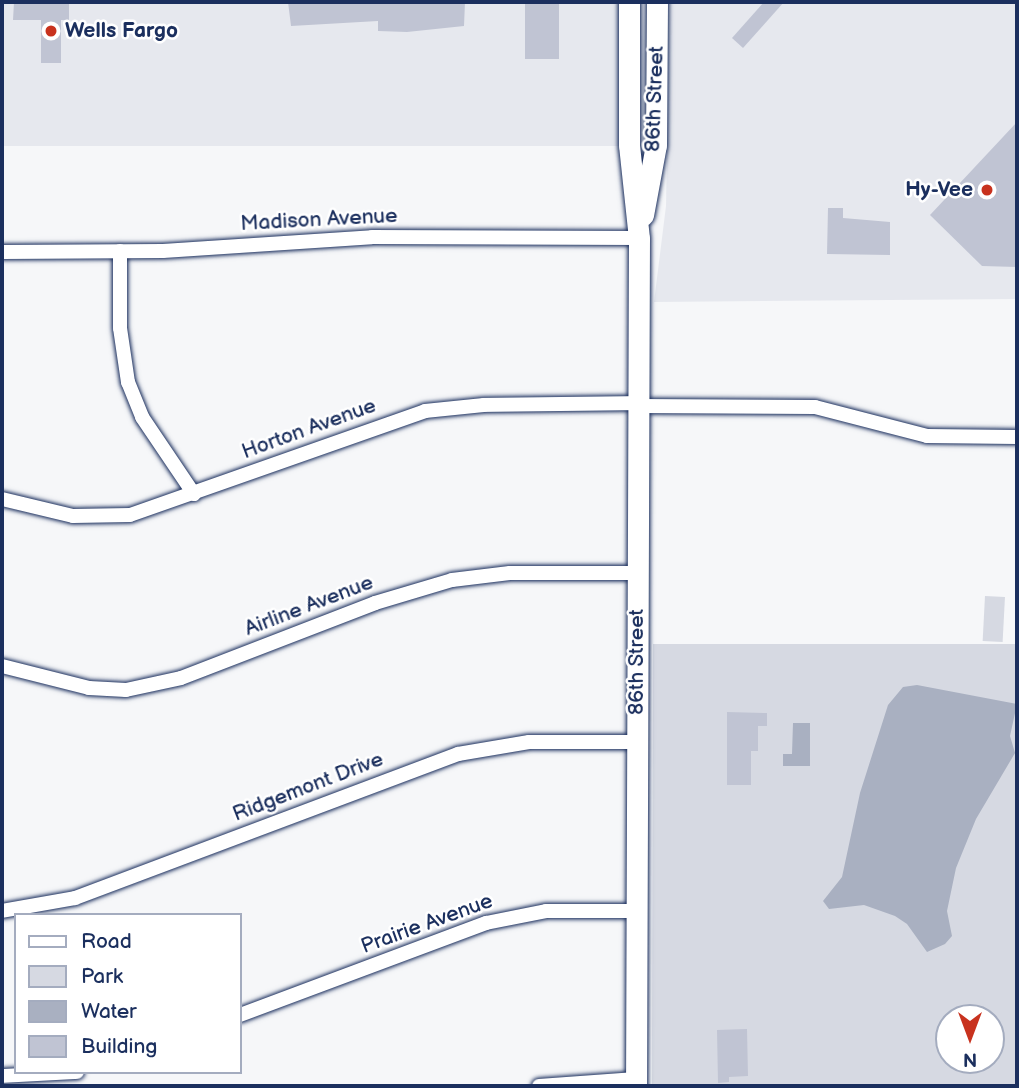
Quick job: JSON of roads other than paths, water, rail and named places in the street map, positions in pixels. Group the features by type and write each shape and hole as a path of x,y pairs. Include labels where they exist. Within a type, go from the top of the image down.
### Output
{"main road":[{"name":"86th Street","path":"629,2 629,145 639,238 636,1082"},
{"name":"86th Street","path":"639,238 656,145 657,2"}],"street":[{"name":"Madison Avenue","path":"2,251 120,251 372,237 639,238"},
{"path":"120,251 120,328 128,382 142,417 194,494"},
{"name":"Horton Avenue","path":"2,499 92,518 130,515 425,411 484,405 815,407 927,436 1017,437"},
{"name":"Airline Avenue","path":"2,666 89,688 126,690 181,678 388,598 452,580 510,573 638,573"},
{"name":"Ridgemont Drive","path":"2,911 75,898 458,754 529,742 637,742"},
{"name":"Prairie Avenue","path":"242,1014 486,923 546,911 636,911"},
{"path":"2,1076 40,1074"},
{"path":"539,1086 636,1082"}],"water":[{"path":"917,685 1017,704 1010,736 1015,753 976,819 956,868 947,911 952,936 945,944 927,952 907,924 895,916 864,905 829,909 823,901 842,877 860,793 888,705 903,687"},
{"path":"793,723 810,723 810,766 783,766 783,754 792,754"}],"place":[{"name":"Wells Fargo","path":"51,31"},
{"name":"Hy-Vee","path":"987,190"}]}
